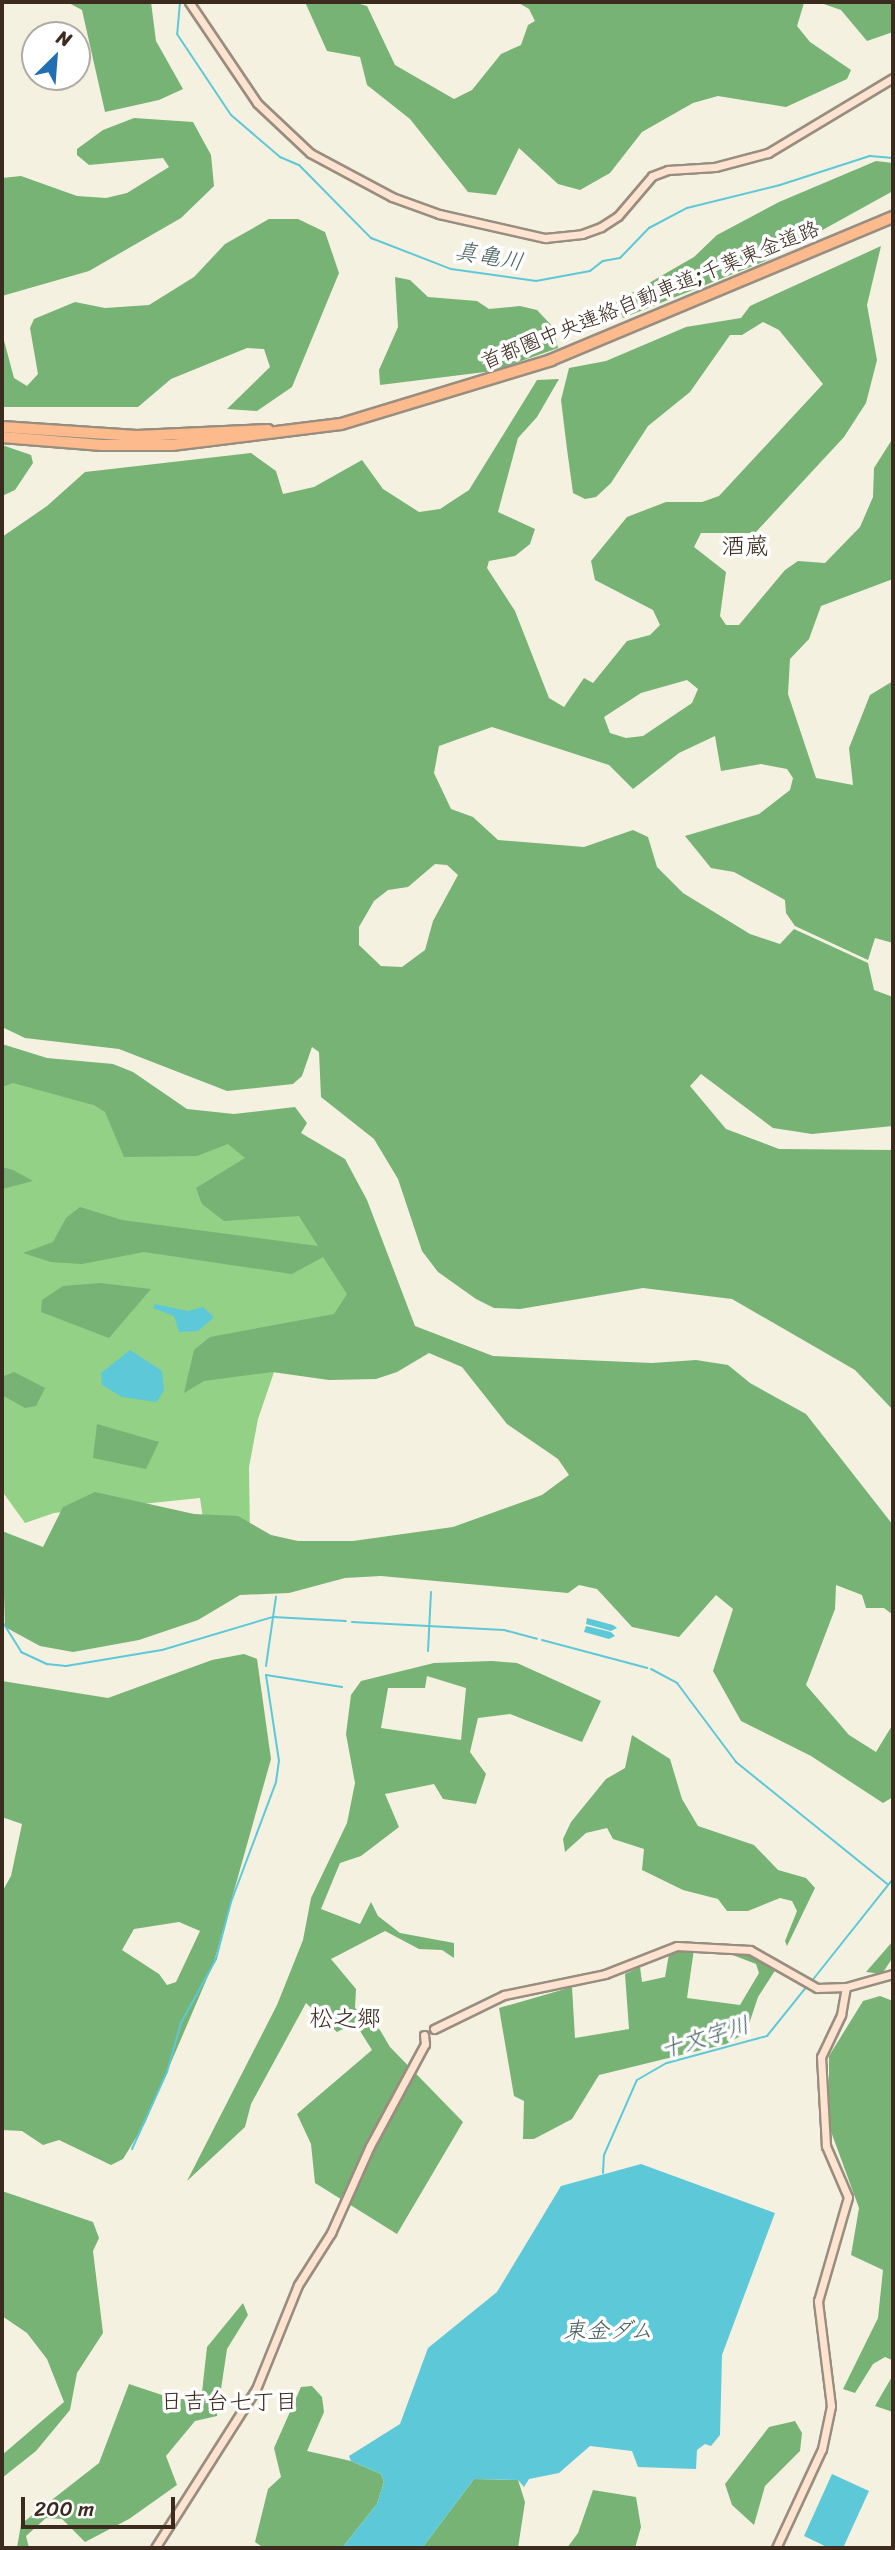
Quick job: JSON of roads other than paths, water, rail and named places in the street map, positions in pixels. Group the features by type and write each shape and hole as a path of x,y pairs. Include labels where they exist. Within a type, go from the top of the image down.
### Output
{"highway":[{"name":"首都圏中央連絡自動車道;千葉東金道路","path":"2,437 102,445 192,444 310,430 379,414 551,360 890,218"},
{"name":"首都圏中央連絡自動車道;千葉東金道路","path":"2,428 102,436 201,435 309,426 379,414"}],"street":[{"path":"189,2 257,103 310,153 392,197 439,214 545,238 582,234 611,221 652,176 768,153 893,78"},
{"path":"434,2029 504,1995 605,1973 677,1946 750,1950 805,1984 846,1987 893,1974"},
{"path":"776,2548 822,2449 831,2406 818,2301 848,2197 823,2135 821,2057 841,2015 846,1987"},
{"path":"155,2548 256,2389 297,2288 331,2233 376,2134 425,2044 424,2035"}],"water":[{"path":"155,1304 188,1311 203,1307 214,1317 198,1331 179,1332 174,1316 153,1308"},
{"path":"130,1350 162,1371 164,1390 157,1402 122,1397 102,1385 101,1373"},
{"path":"587,1618 617,1628 611,1631 586,1624"},
{"path":"586,1626 611,1632 615,1636 609,1639 584,1632"},
{"name":"東金ダム","path":"641,2164 775,2213 722,2355 720,2435 711,2446 705,2444 697,2450 696,2469 638,2467 632,2451 590,2446 559,2473 529,2479 524,2487 518,2480 474,2479 422,2548 342,2548 377,2504 384,2482 381,2474 351,2461 349,2456 400,2424 428,2348 497,2292 561,2186"},
{"path":"832,2474 869,2491 843,2548 829,2548 804,2536"}],"waterway":[{"name":"真亀川","path":"180,2 177,34 231,115 280,157 299,165 371,238 451,269 536,281 590,271 603,261 620,258 649,228 687,208 780,185 870,156 893,158"},
{"path":"428,1651 431,1592"},
{"path":"266,1666 276,1597"},
{"path":"2,1621 21,1652 47,1664 66,1666 162,1650 273,1617 346,1621"},
{"path":"352,1622 504,1630 537,1639"},
{"path":"542,1640 647,1668"},
{"path":"651,1669 677,1683 736,1762 887,1884"},
{"path":"132,2149 167,2072 181,2023 216,1959 231,1902 276,1782 279,1761 266,1675 342,1687"},
{"name":"十文字川","path":"811,1982 893,1879"},
{"name":"十文字川","path":"603,2173 604,2155 637,2080 667,2063 767,2036 807,1986"}],"district":[{"name":"酒蔵","path":"745,547"},
{"name":"松之郷","path":"345,2019"},
{"name":"日吉台七丁目","path":"229,2402"}]}
